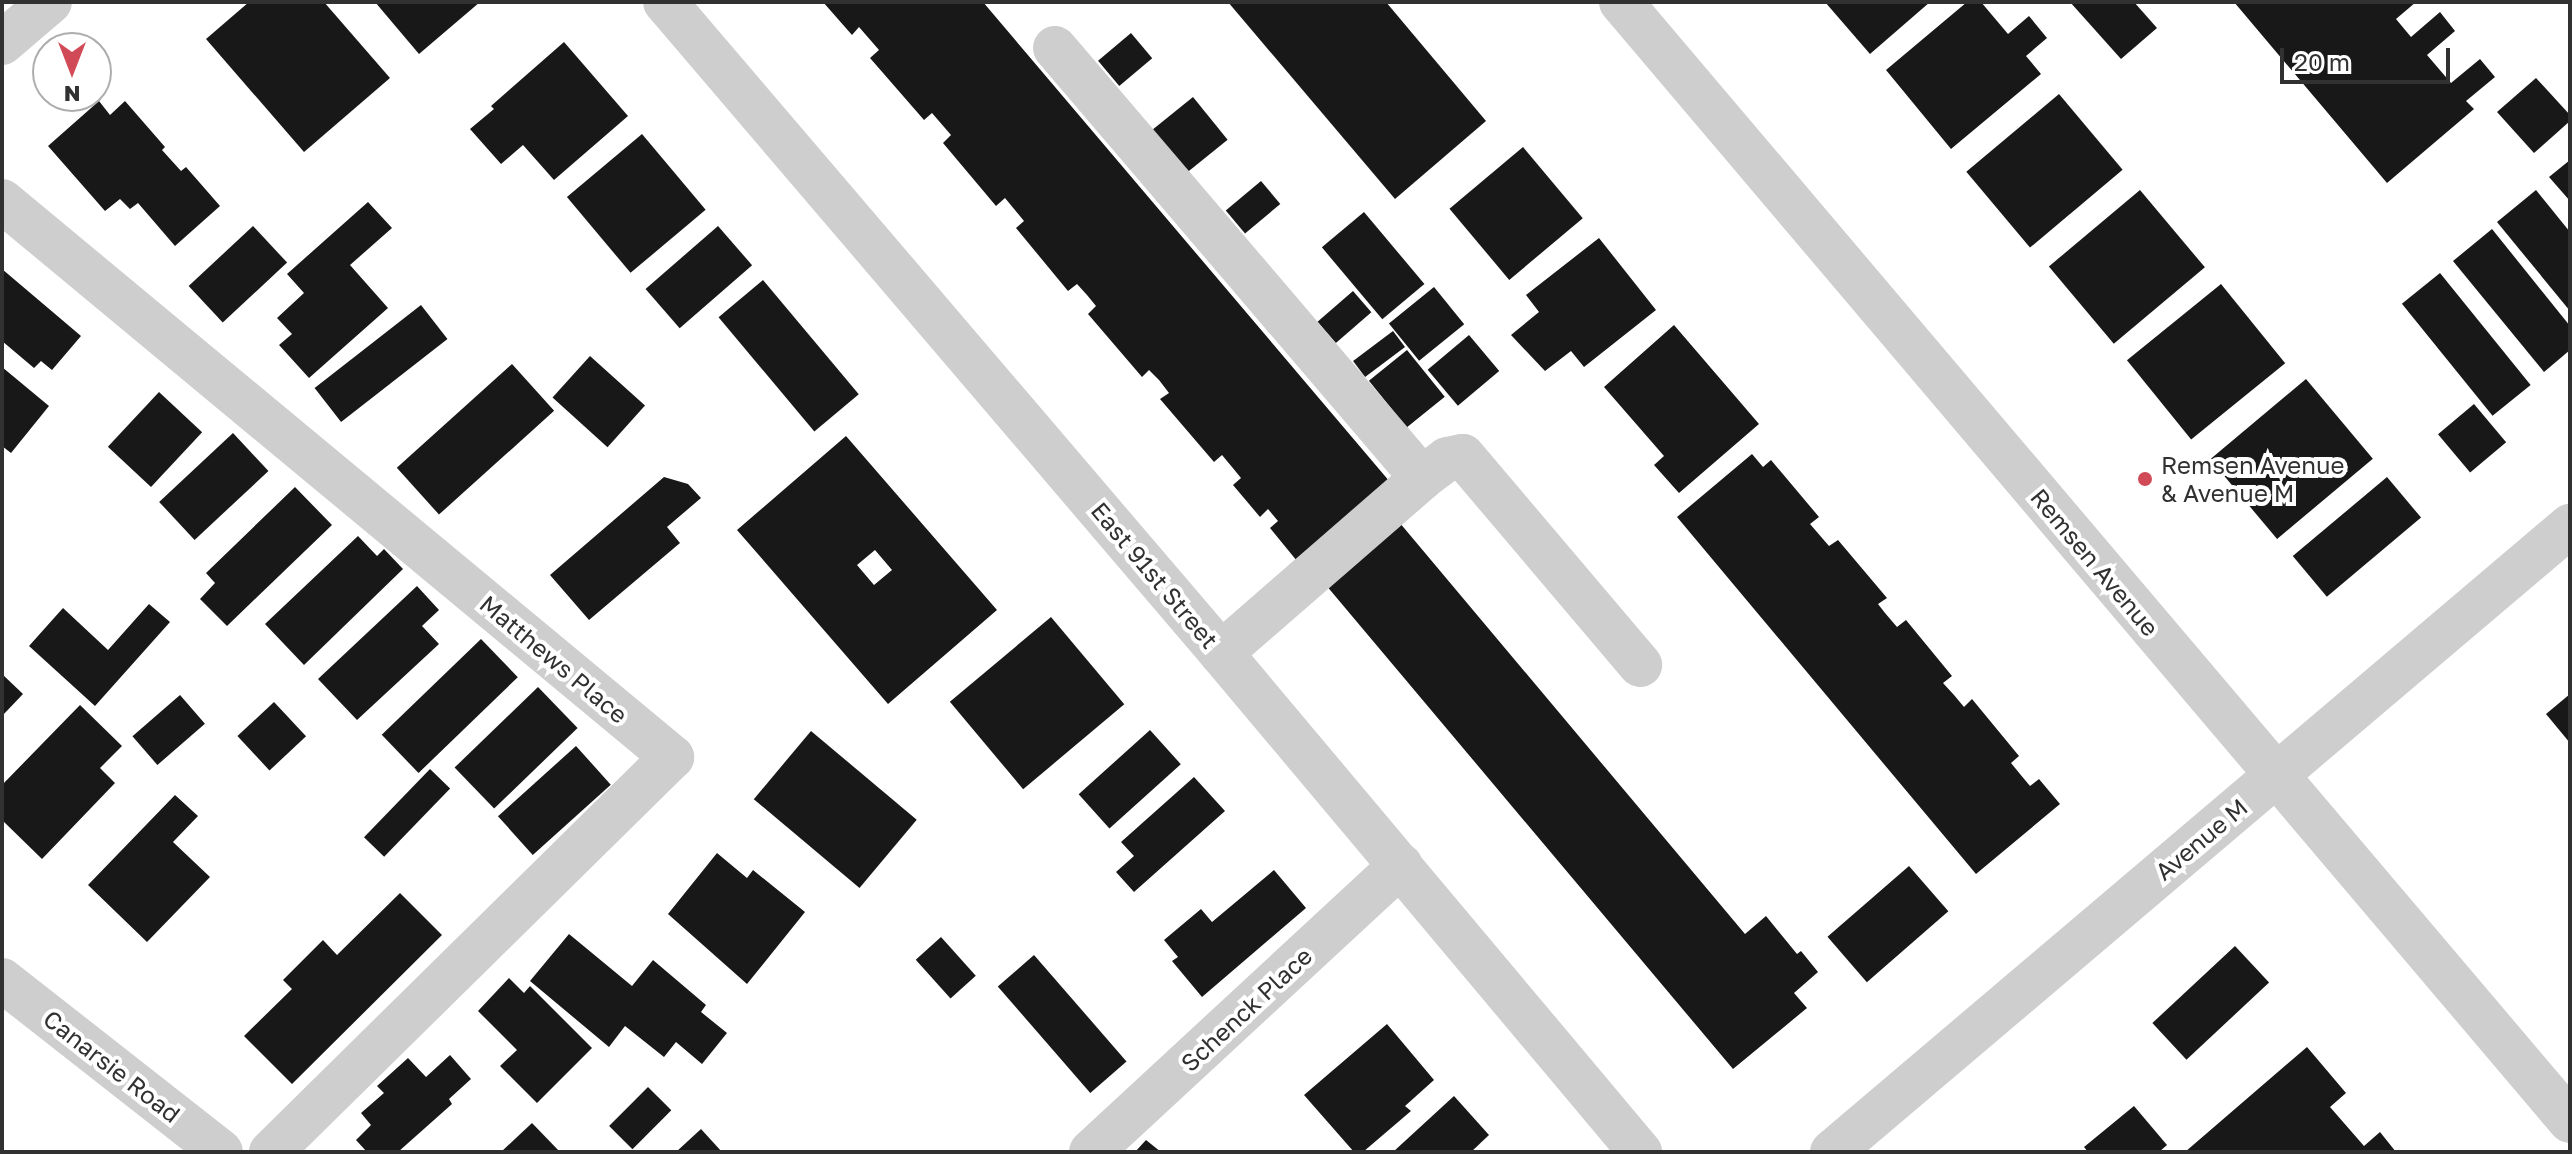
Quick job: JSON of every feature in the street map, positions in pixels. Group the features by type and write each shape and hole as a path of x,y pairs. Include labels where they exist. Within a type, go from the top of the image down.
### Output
{"street":[{"path":"2,43 50,2"},
{"name":"East 91st Street","path":"665,2 1401,865 1640,1152"},
{"name":"Remsen Avenue","path":"1621,2 2570,1121"},
{"path":"1055,48 1422,478"},
{"name":"Matthews Place","path":"2,201 672,757 271,1152"},
{"path":"1221,653 1422,478 1447,459 1463,456 1640,665"},
{"name":"Avenue M","path":"1832,1152 2570,526"},
{"name":"Schenck Place","path":"1091,1152 1401,865"},
{"name":"Canarsie Road","path":"2,980 221,1152"}],"building":[{"path":"249,2 324,2 390,78 304,152 206,39"},
{"path":"375,2 480,2 419,54"},
{"path":"823,2 983,2 1390,482 1297,561 1270,528 1278,521 1268,509 1260,517 1233,485 1241,478 1222,455 1214,462 1160,399 1169,393 1159,380 1149,370 1142,377 1088,314 1096,306 1077,284 1068,291 1016,228 1024,221 1005,198 996,206 943,143 951,135 932,113 924,120 870,58 879,50 859,27 852,35"},
{"path":"1228,2 1386,2 1486,121 1395,199"},
{"path":"1825,2 1930,2 1870,54"},
{"path":"1967,2 1981,2 2008,34 2029,16 2047,38 2026,56 2041,74 1951,149 1886,70"},
{"path":"2070,2 2134,2 2157,28 2121,59"},
{"path":"2234,2 2416,2 2396,19 2411,37 2440,12 2455,31 2427,55 2451,83 2480,59 2495,77 2466,101 2474,109 2387,183"},
{"path":"1131,33 1152,58 1119,86 1098,61"},
{"path":"564,42 628,116 554,180 523,145 501,164 470,129 494,109 491,106"},
{"path":"2536,78 2570,115 2570,121 2534,153 2497,112"},
{"path":"2059,94 2123,170 2030,248 1966,172"},
{"path":"1193,97 1228,140 1186,173 1152,130"},
{"path":"125,101 165,147 162,150 181,171 186,167 220,206 175,246 138,203 130,209 120,199 105,211 48,146 87,112 108,112 110,115"},
{"path":"642,134 706,210 631,273 567,197"},
{"path":"1523,147 1583,218 1509,280 1449,209"},
{"path":"2570,160 2570,201 2549,177"},
{"path":"1261,181 1280,204 1245,234 1226,211"},
{"path":"2140,190 2205,267 2114,344 2049,266"},
{"path":"2536,190 2570,232 2570,311 2497,222"},
{"path":"368,202 392,228 350,265 388,308 309,378 279,345 292,334 277,318 304,293 287,274"},
{"path":"1364,212 1424,284 1382,319 1322,247"},
{"path":"253,226 287,263 223,323 189,286"},
{"path":"718,226 752,265 680,328 646,289"},
{"path":"2492,229 2570,326 2570,350 2544,372 2453,261"},
{"path":"1599,238 1656,310 1584,367 1571,351 1545,371 1511,335 1539,312 1526,295"},
{"path":"2,269 81,336 52,370 41,361 34,368 2,341"},
{"path":"2440,273 2531,385 2493,416 2402,304"},
{"path":"763,280 859,394 814,431 719,317"},
{"path":"2221,284 2285,363 2191,439 2127,360"},
{"path":"1434,287 1464,324 1419,361 1389,324"},
{"path":"1353,291 1371,312 1336,343 1318,322"},
{"path":"421,305 447,339 341,422 315,388"},
{"path":"1674,325 1759,424 1679,493 1654,465 1664,456 1604,387"},
{"path":"1393,331 1405,347 1365,377 1353,361"},
{"path":"1469,335 1499,371 1458,406 1428,370"},
{"path":"1407,350 1445,397 1407,427 1369,381"},
{"path":"590,356 645,406 608,447 553,398"},
{"path":"512,364 554,411 439,515 397,468"},
{"path":"2,367 49,406 11,453 2,446"},
{"path":"2306,379 2373,459 2277,539 2210,459"},
{"path":"159,392 202,432 151,487 108,447"},
{"path":"2474,404 2506,442 2470,473 2438,434"},
{"path":"233,433 268,471 195,540 159,502"},
{"path":"846,436 997,610 888,704 737,530","holes":["875,550 892,570 874,585 857,565"]},
{"path":"1752,454 1763,467 1771,460 1819,517 1810,524 1829,546 1838,540 1887,598 1878,604 1897,627 1906,620 1952,676 1943,683 1964,707 1972,699 2019,756 2011,763 2030,786 2039,779 2060,804 1976,874 1677,517"},
{"path":"664,477 688,484 701,498 667,527 680,543 589,620 550,575"},
{"path":"2387,477 2421,518 2327,597 2293,556"},
{"path":"295,487 332,525 227,626 200,599 215,583 206,573"},
{"path":"1394,516 1745,934 1766,916 1797,954 1801,951 1818,972 1794,993 1807,1008 1733,1069 1320,578"},
{"path":"358,536 377,556 384,549 403,569 304,665 265,624"},
{"path":"417,586 439,610 422,626 439,644 357,720 318,679"},
{"path":"149,604 170,622 95,706 29,646 63,608 108,650"},
{"path":"1051,617 1124,704 1023,789 950,702"},
{"path":"481,639 518,677 419,773 382,735"},
{"path":"2,674 23,694 2,716"},
{"path":"538,687 578,728 494,809 455,768"},
{"path":"2570,694 2570,743 2546,714"},
{"path":"180,695 205,724 157,765 132,736"},
{"path":"274,702 306,736 269,770 237,736"},
{"path":"80,705 122,746 100,768 115,783 42,859 2,820 2,785"},
{"path":"1150,730 1181,764 1109,828 1079,794"},
{"path":"811,731 917,820 860,888 754,799"},
{"path":"576,746 611,785 533,855 498,816"},
{"path":"430,769 450,788 384,857 364,837"},
{"path":"1194,777 1225,811 1134,892 1116,872 1134,856 1121,842"},
{"path":"175,795 198,816 173,842 210,877 147,942 88,885"},
{"path":"717,853 747,878 753,870 805,912 747,984 668,914"},
{"path":"1909,866 1948,911 1867,982 1827,937"},
{"path":"1274,870 1306,908 1202,997 1172,961 1178,957 1164,940 1201,909 1212,922"},
{"path":"400,893 442,935 292,1084 244,1036 292,989 283,980 323,940 337,955"},
{"path":"569,934 632,986 653,960 706,1005 701,1012 727,1033 702,1064 676,1042 664,1057 625,1026 609,1047 530,981"},
{"path":"941,937 976,976 951,998 916,960"},
{"path":"2235,946 2269,983 2186,1060 2152,1023"},
{"path":"1034,955 1127,1061 1090,1093 998,986"},
{"path":"509,978 524,993 530,986 592,1048 537,1103 500,1066 517,1050 478,1011"},
{"path":"1387,1024 1434,1080 1405,1106 1411,1111 1363,1152 1354,1152 1304,1095"},
{"path":"2307,1047 2346,1093 2330,1107 2364,1146 2380,1132 2396,1152 2185,1152"},
{"path":"450,1055 471,1079 449,1099 452,1104 398,1152 367,1152 356,1140 371,1125 361,1113 384,1093 377,1086 408,1058 426,1077"},
{"path":"648,1087 671,1110 632,1149 609,1126"},
{"path":"1454,1096 1489,1135 1471,1152 1393,1152"},
{"path":"2134,1106 2167,1145 2159,1152 2088,1152 2084,1147"},
{"path":"532,1123 560,1152 501,1152"},
{"path":"701,1129 722,1152 676,1152"},
{"path":"1146,1140 1161,1152 1135,1152"}],"place":[{"name":"Remsen Avenue & Avenue M","path":"2145,479"}]}
